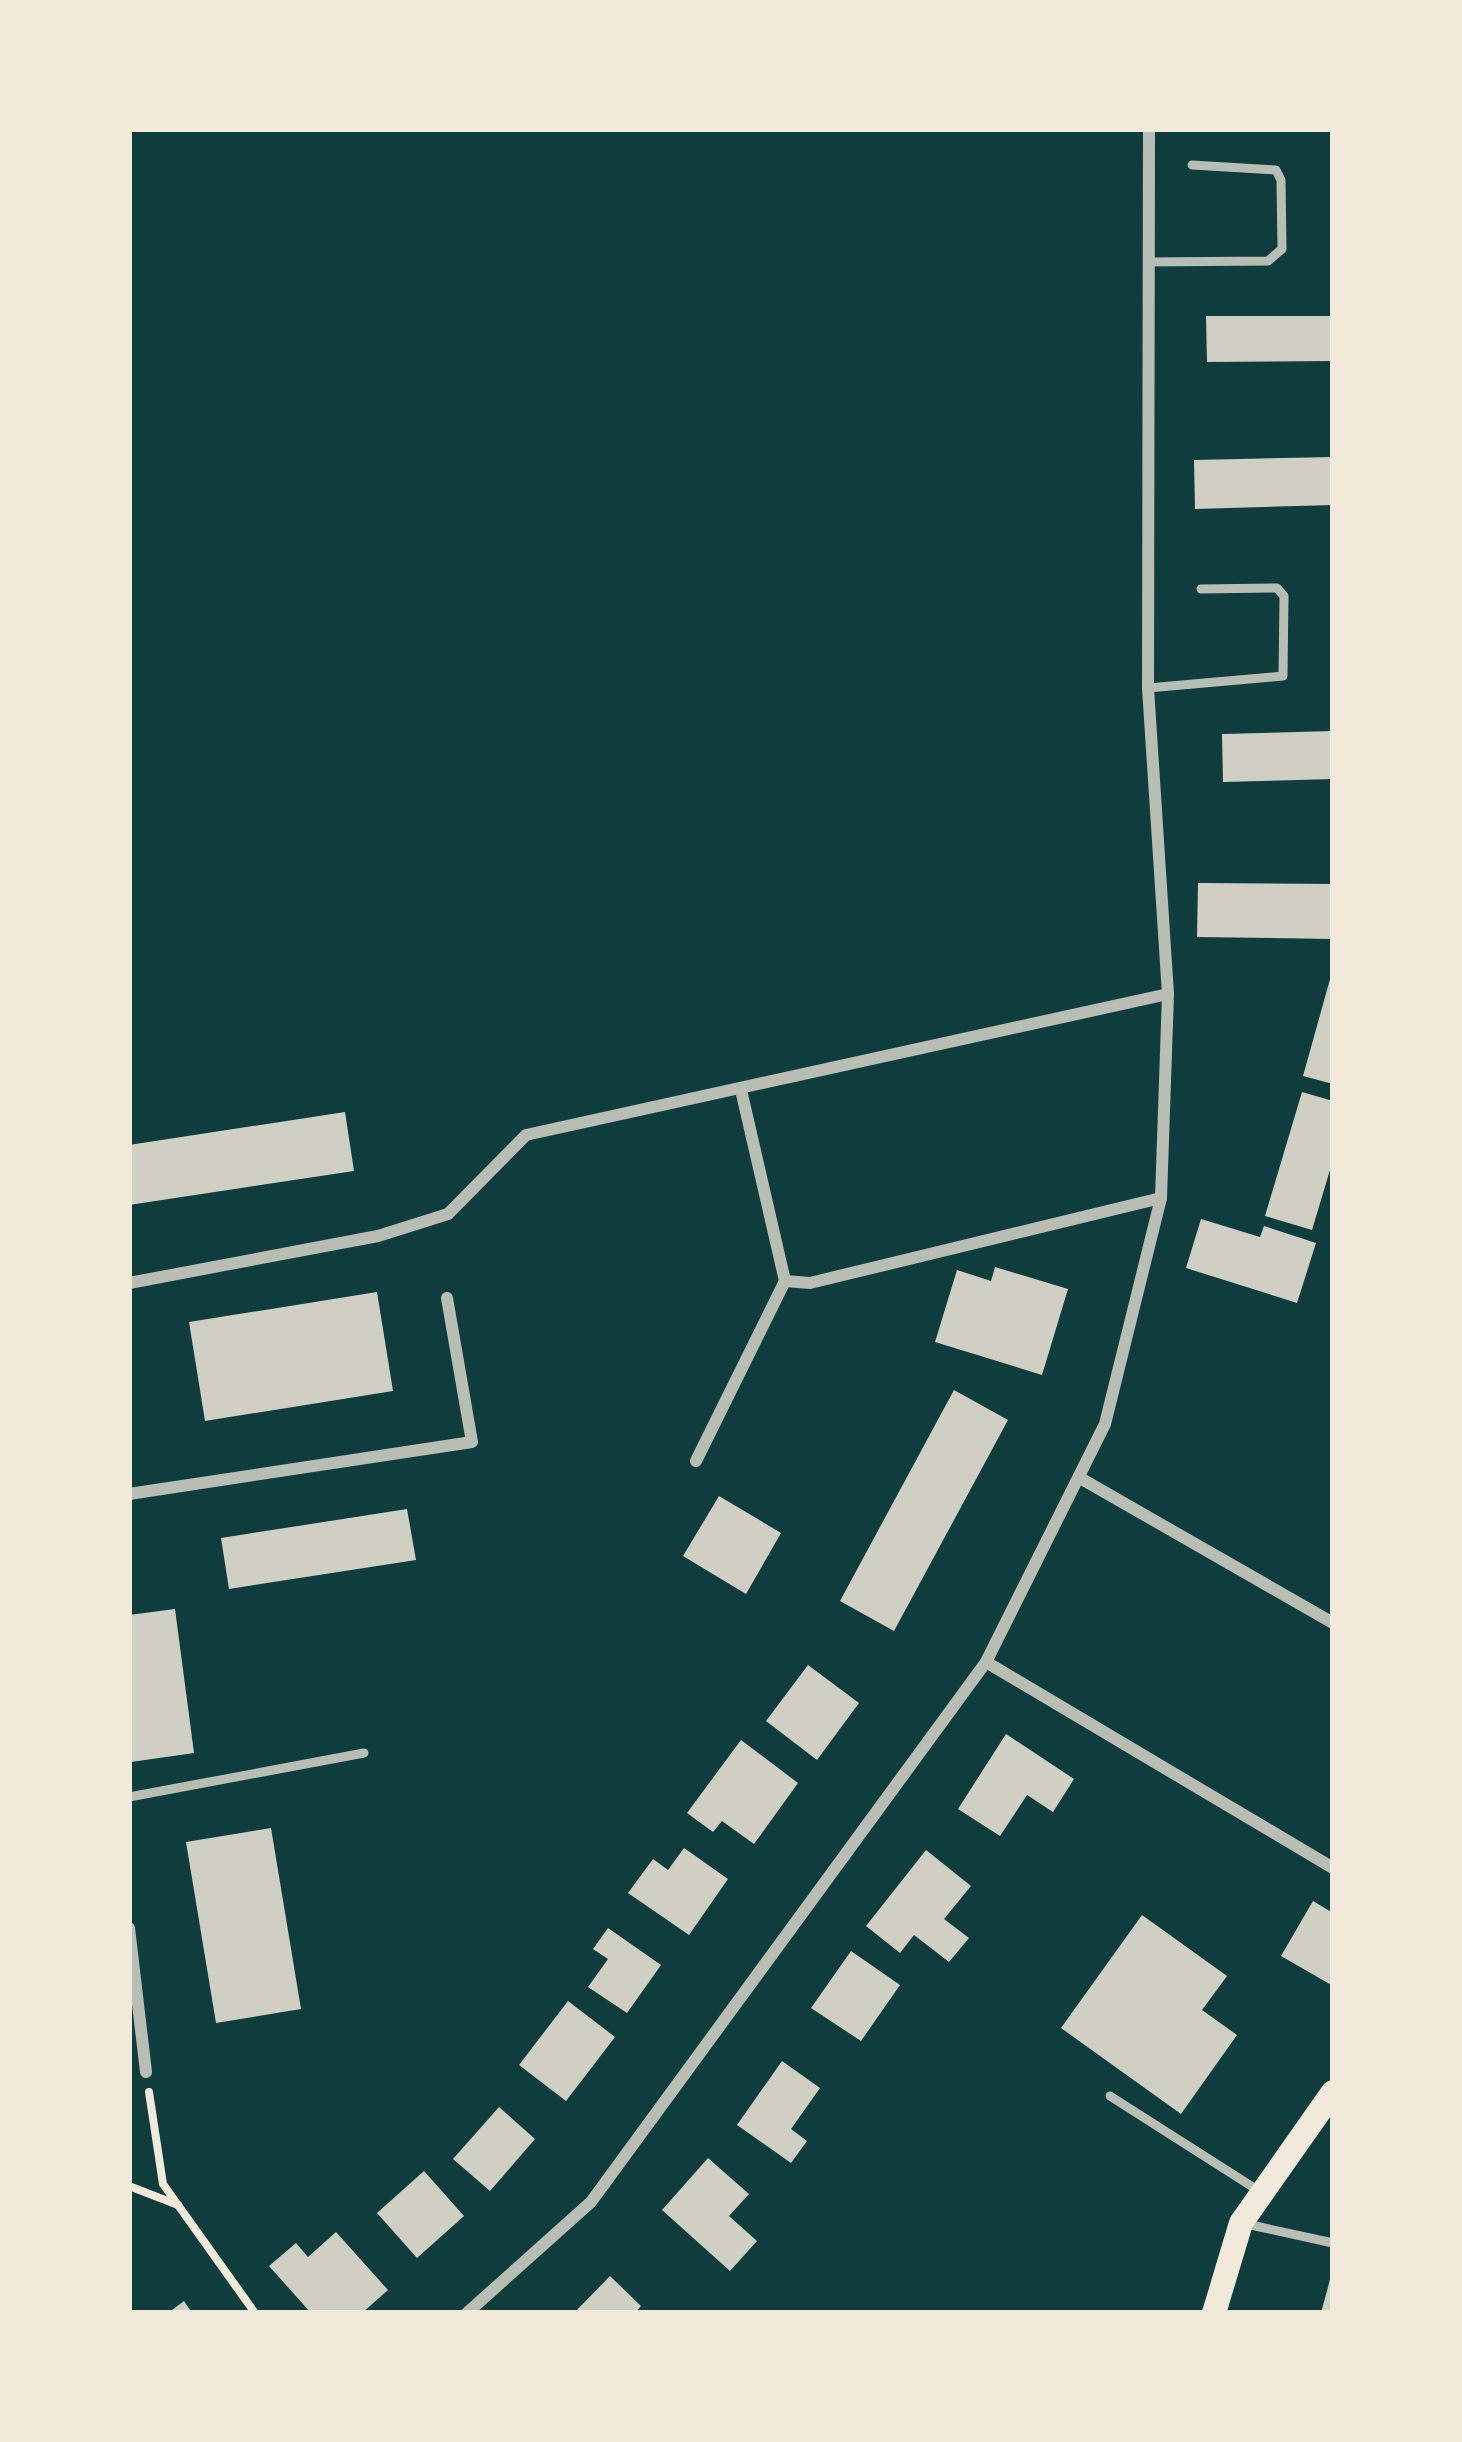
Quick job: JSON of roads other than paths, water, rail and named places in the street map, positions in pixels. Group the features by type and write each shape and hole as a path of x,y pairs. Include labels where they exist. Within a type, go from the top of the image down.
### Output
{"main road":[{"path":"1214,2313 1241,2223 1259,2191 1333,2092"}],"street":[{"path":"467,2313 591,2202 986,1662 1105,1424 1161,1198 1168,994 1148,688 1149,129"},
{"path":"129,1283 378,1236 448,1214 526,1135 1168,994"},
{"path":"696,1461 785,1281 741,1090"},
{"path":"785,1281 810,1283 1161,1198"},
{"path":"129,1494 472,1442 447,1298"},
{"path":"1080,1478 1333,1623"},
{"path":"986,1662 1333,1868"},
{"path":"129,1928 146,2072"}],"lane":[{"path":"1149,262 1268,260 1282,249 1281,180 1276,170 1192,165"},
{"path":"1148,688 1283,676 1284,596 1277,588 1201,590"},
{"path":"129,1797 364,1753"},
{"path":"1110,2096 1259,2191"},
{"path":"1241,2223 1333,2242"}]}
